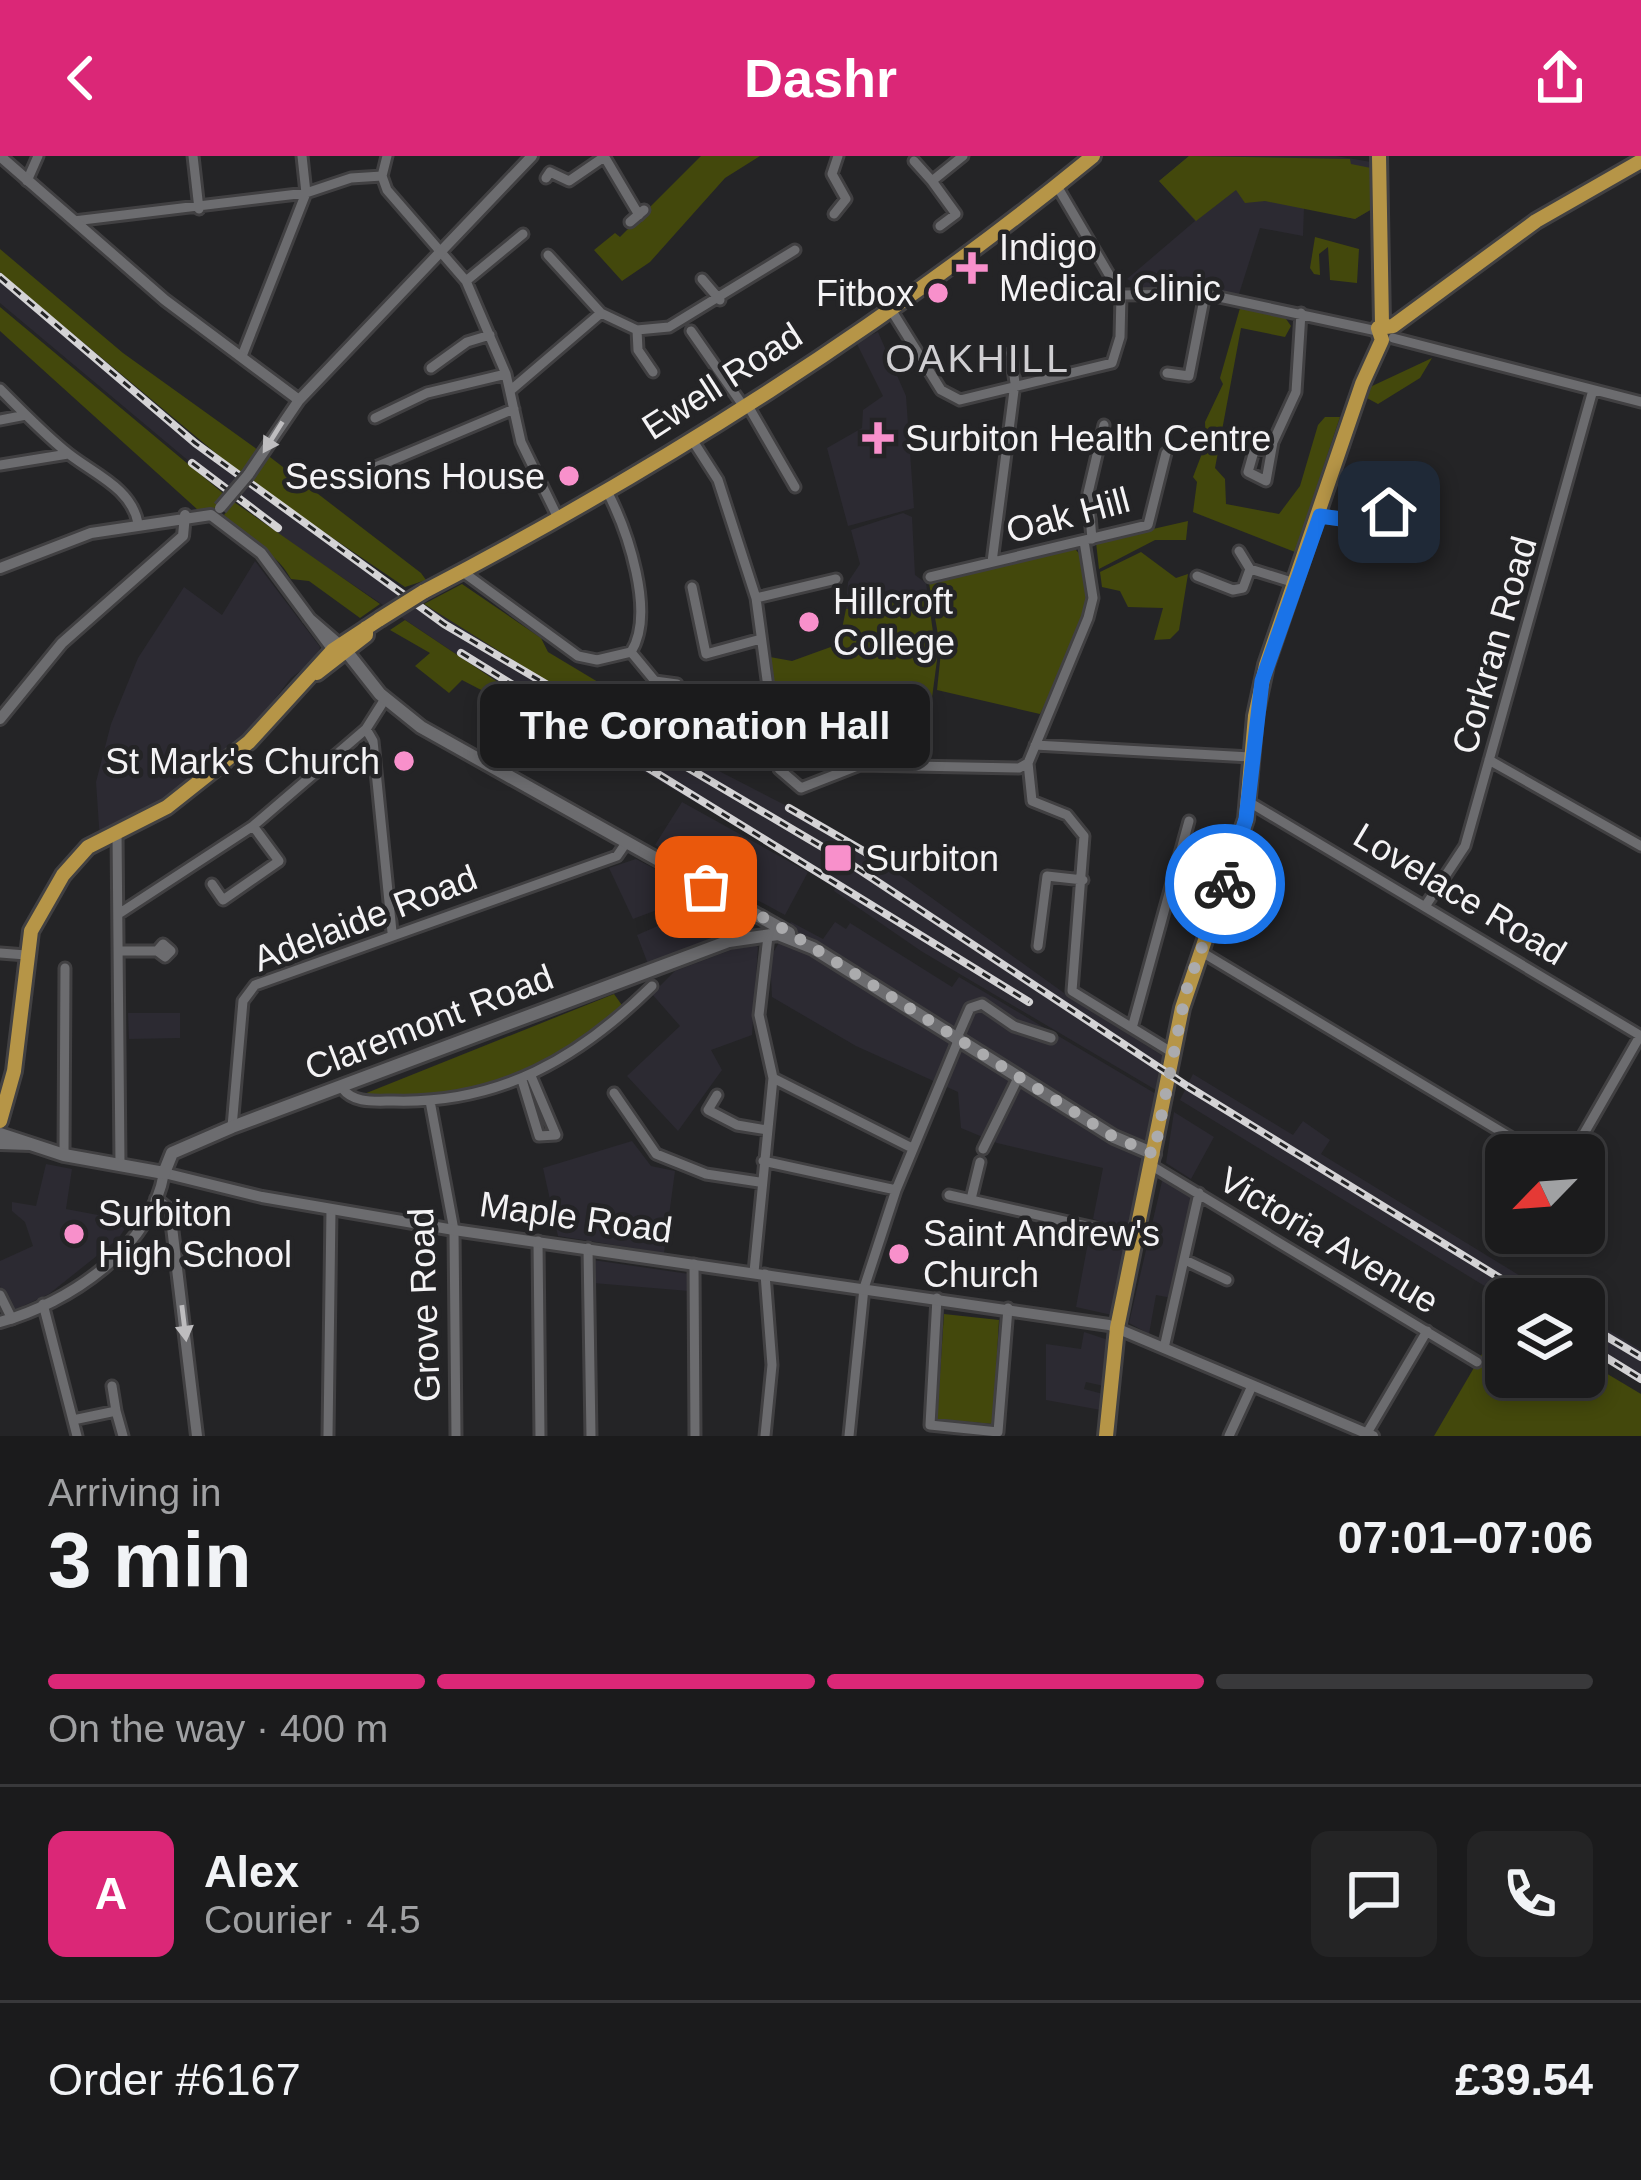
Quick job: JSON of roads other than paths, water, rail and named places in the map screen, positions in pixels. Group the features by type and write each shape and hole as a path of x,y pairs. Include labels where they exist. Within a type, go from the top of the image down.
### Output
{"main road":[{"name":"Ewell Road","path":"1,1113 14,1071 26,955 37,917 63,875 88,847 167,807 249,742 373,624 423,592 608,493 890,308 1093,156"},
{"path":"1106,1436 1117,1328 1135,1237 1200,951 1249,802 1250,757 1262,681 1360,389 1385,332 1379,156"},
{"path":"1385,332 1536,221 1641,160"},
{"path":"340,651 421,727 741,906 760,930 799,941 1153,1160"},
{"name":"Claremont Road","path":"164,1173 172,1153 232,1127 760,930"},
{"name":"Maple Road","path":"0,1138 164,1173"}],"street":[{"path":"0,156 299,400"},
{"path":"27,181 38,156"},
{"path":"193,156 199,209"},
{"path":"242,356 306,194 302,156"},
{"path":"387,156 382,176 396,203 444,250 466,281 506,374 521,442 559,520"},
{"path":"0,568 71,538 217,512 299,400 532,156"},
{"path":"550,173 568,181 604,156 638,216"},
{"path":"834,214 846,200 832,174 838,156"},
{"path":"932,181 960,157"},
{"path":"914,161 956,214 940,226"},
{"path":"74,221 306,194 351,178 382,176"},
{"path":"890,308 948,396 960,400 1112,363 1120,337 1121,295 1057,186"},
{"path":"466,281 523,234"},
{"path":"548,255 602,313 638,330 669,327 720,300 787,249"},
{"path":"702,279 720,300"},
{"path":"1121,295 1205,294 1301,313 1641,402"},
{"path":"1167,373 1195,377 1205,294"},
{"path":"511,390 602,313"},
{"path":"1272,446 1296,392 1301,313"},
{"path":"638,330 638,350 653,372"},
{"path":"691,332 744,403 795,487"},
{"path":"432,369 456,348 490,335"},
{"path":"992,562 1011,353"},
{"path":"375,418 427,393 506,374"},
{"path":"0,389 68,454 98,470 134,509 138,523"},
{"name":"Corkran Road","path":"1426,905 1465,846 1593,390"},
{"path":"371,469 514,409"},
{"path":"0,420 26,415"},
{"path":"1104,425 1088,493 1093,598 1028,764 1032,801 1067,815 1084,836 1072,992 1174,1053"},
{"path":"691,438 718,480 755,598 776,761 794,785 807,787 860,765 1019,768 1028,764"},
{"name":"Oak Hill","path":"930,577 1153,520 1166,453"},
{"path":"0,465 68,454"},
{"path":"1385,548 1388,486"},
{"path":"608,493 634,559 639,632 631,652"},
{"path":"217,512 261,554 340,651"},
{"path":"0,719 62,643 184,536 185,515"},
{"path":"1320,516 1384,525"},
{"path":"1239,551 1250,569 1295,583"},
{"path":"1197,576 1238,590 1246,585 1250,569"},
{"path":"463,572 578,656 597,660 631,652"},
{"path":"755,598 836,579"},
{"path":"692,587 692,617 706,654 761,639"},
{"path":"631,652 656,681 676,684"},
{"path":"120,914 253,826 366,729 386,699"},
{"path":"366,729 373,741 392,932"},
{"path":"1035,745 1250,757"},
{"path":"1489,760 1641,846"},
{"name":"Lovelace Road","path":"1249,802 1641,1036"},
{"path":"1132,1028 1189,820"},
{"path":"212,884 223,900 279,862 253,826"},
{"path":"117,831 120,1164"},
{"name":"Adelaide Road","path":"232,1127 248,990 274,975 392,932 616,856 626,843"},
{"path":"1036,938 1048,861"},
{"path":"1047,876 1083,880"},
{"path":"760,930 759,1015 773,1078 759,1182 759,1273 772,1365 765,1436"},
{"path":"119,951 157,951"},
{"path":"1200,951 1505,1134"},
{"path":"0,953 26,955"},
{"path":"64,1155 65,968"},
{"path":"342,1088 357,1100 467,1097 527,1077 599,1036 652,986"},
{"path":"849,1436 864,1288 896,1190 970,1008 982,1004 1014,1026 1051,1038"},
{"path":"1584,1134 1641,1036"},
{"path":"527,1077 556,1135 539,1136 527,1077"},
{"path":"773,1078 912,1148"},
{"path":"983,1149 1018,1078"},
{"path":"614,1093 656,1154 706,1174 759,1182"},
{"path":"718,1096 708,1110 737,1125 767,1130"},
{"name":"Grove Road","path":"430,1101 454,1230 456,1436"},
{"path":"764,1160 896,1190"},
{"name":"Victoria Avenue","path":"1153,1160 1198,1193 1478,1362"},
{"path":"971,1199 980,1162"},
{"path":"0,1295 6,1320 43,1304 110,1263 156,1199 164,1173"},
{"name":"Maple Road","path":"164,1173 454,1230 1008,1308 1117,1328 1370,1435"},
{"path":"1164,1348 1198,1193"},
{"path":"949,1195 1135,1237"},
{"path":"156,1199 170,1210 197,1436"},
{"path":"328,1436 331,1209"},
{"path":"538,1241 540,1436"},
{"path":"588,1248 590,1436"},
{"path":"1185,1260 1227,1280"},
{"path":"694,1264 695,1436"},
{"path":"937,1298 929,1430 998,1432 1008,1308"},
{"path":"43,1304 77,1436"},
{"path":"1370,1435 1427,1331"},
{"path":"112,1386 123,1436"},
{"path":"1228,1436 1252,1386"},
{"path":"73,1420 116,1411"}],"railway":[{"path":"0,277 195,443 444,624 846,861 1187,1086 1500,1278"},
{"path":"192,463 278,528"},
{"path":"461,653 1029,1002"},
{"path":"789,808 872,856"},
{"path":"1605,1336 1641,1357"},
{"path":"1605,1357 1641,1379"}],"place":[{"name":"Indigo Medical Clinic","path":"972,268"},
{"name":"Fitbox","path":"938,293"},
{"name":"Surbiton Health Centre","path":"878,438"},
{"name":"Sessions House","path":"569,476"},
{"name":"Hillcroft College","path":"809,622"},
{"name":"St Mark's Church","path":"404,761"},
{"name":"Surbiton","path":"838,858"},
{"name":"The Coronation Hall","path":"706,887"},
{"name":"Surbiton High School","path":"74,1234"},
{"name":"Saint Andrew's Church","path":"899,1254"}],"district":[{"name":"OAKHILL","path":"978,358"}]}
